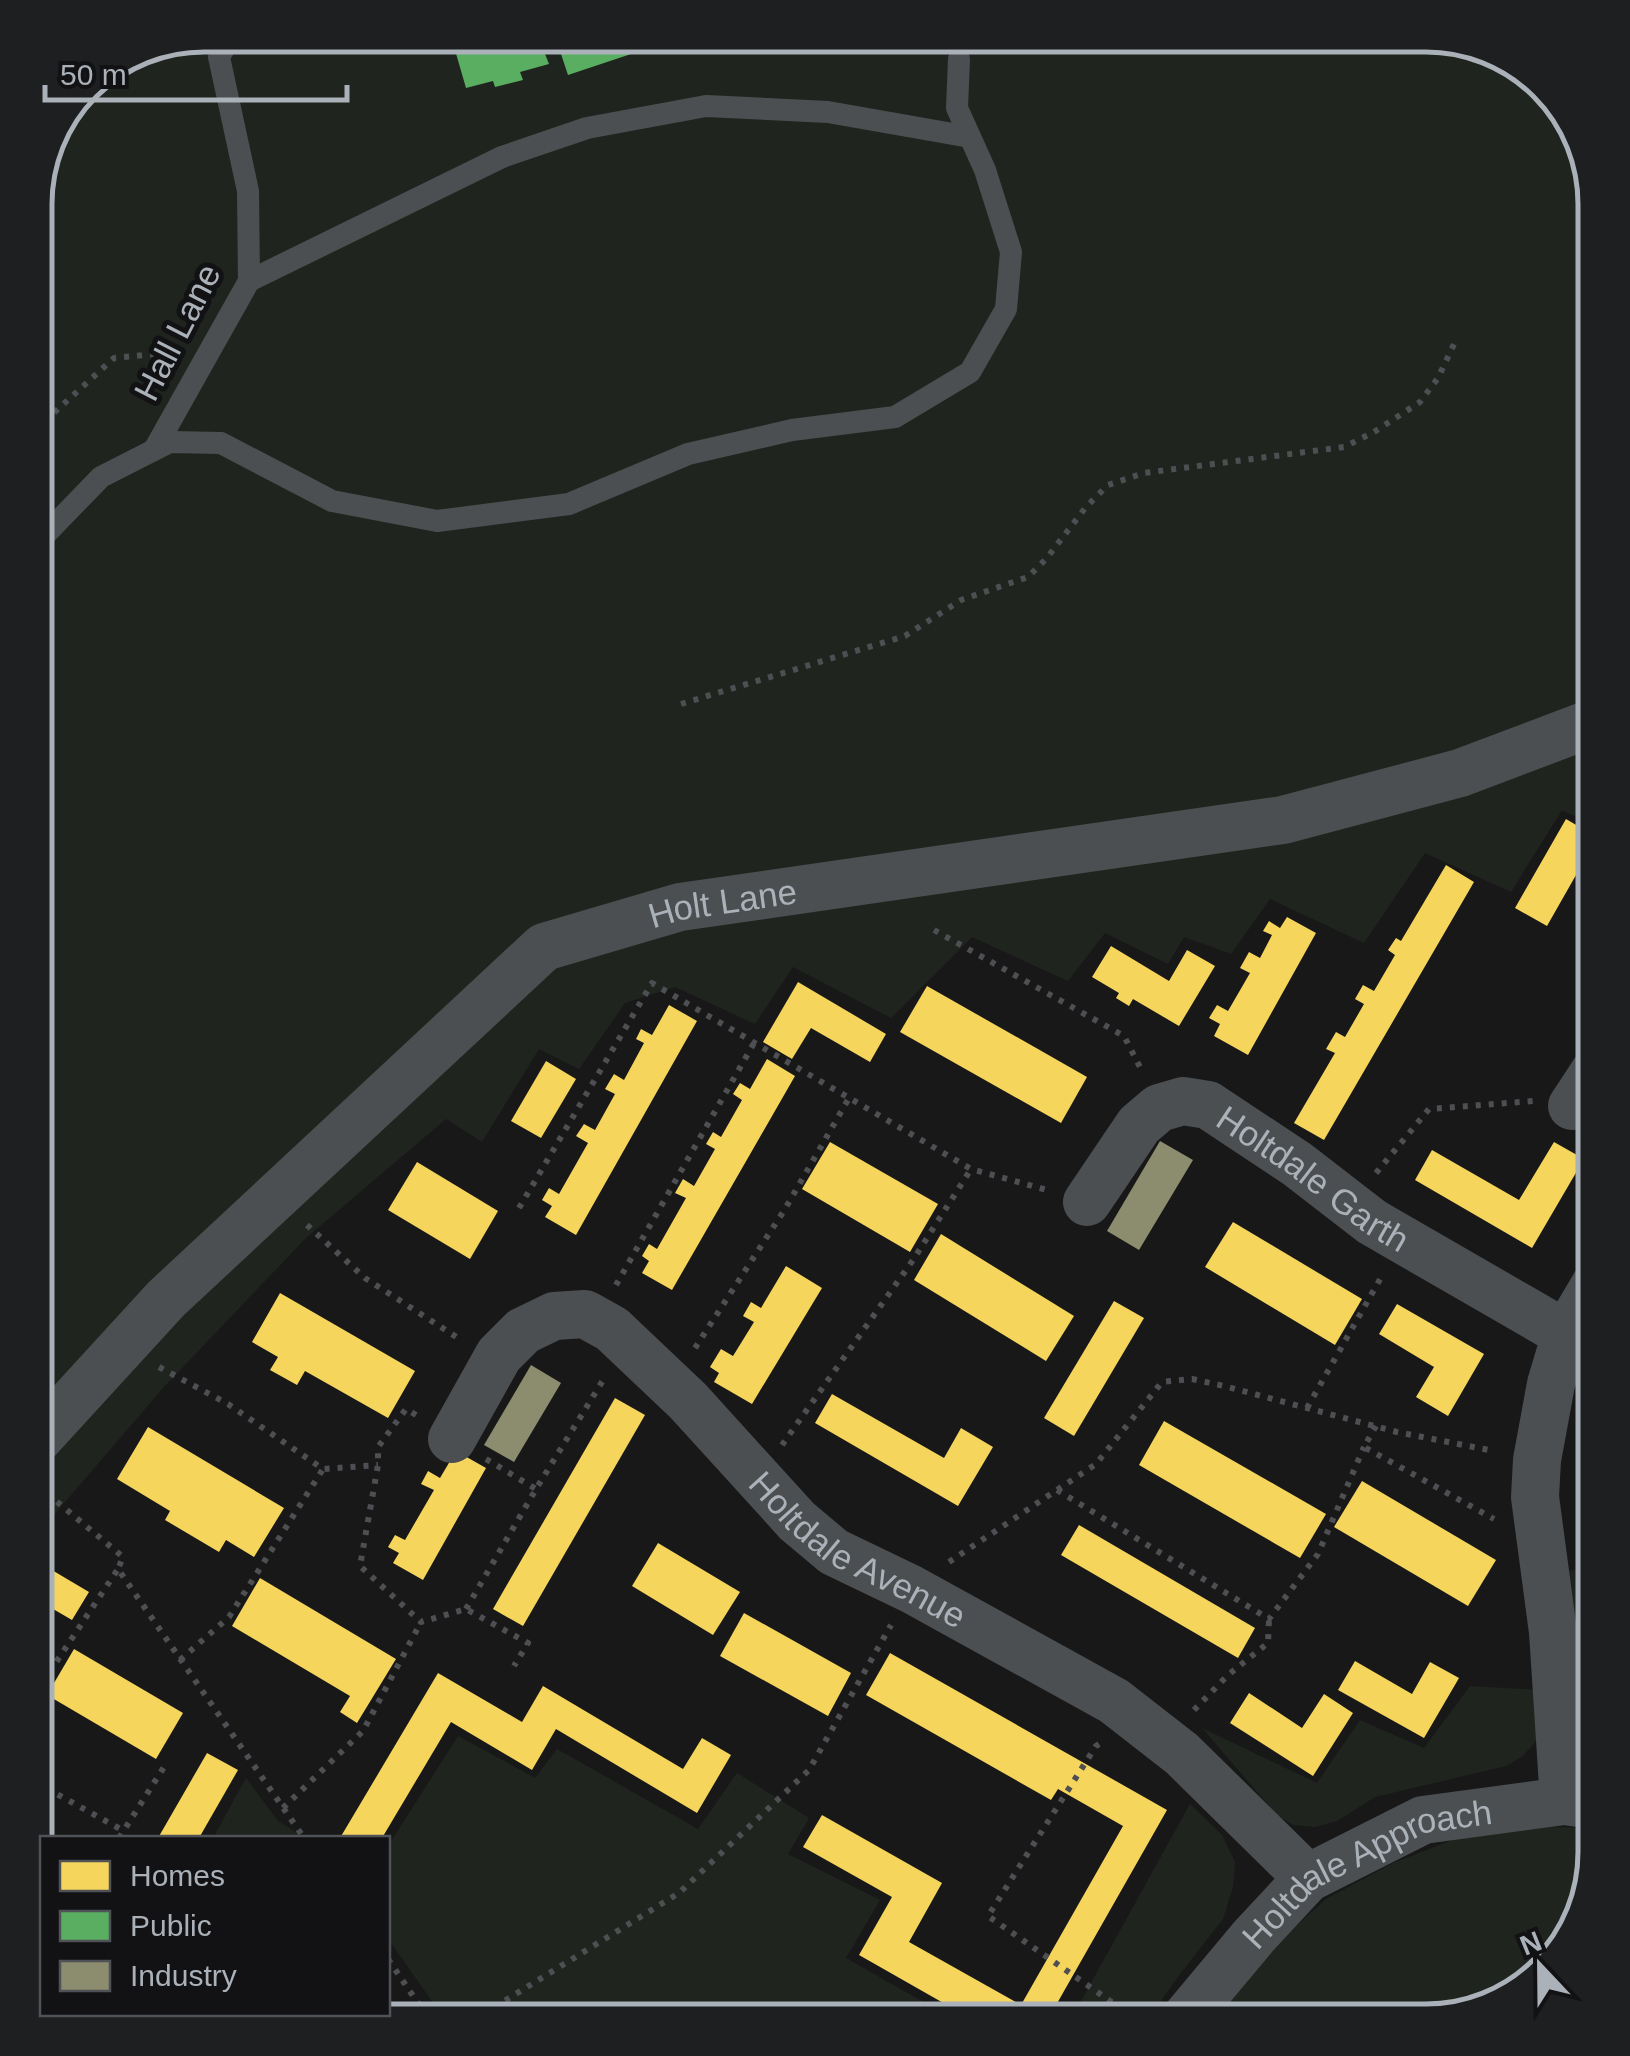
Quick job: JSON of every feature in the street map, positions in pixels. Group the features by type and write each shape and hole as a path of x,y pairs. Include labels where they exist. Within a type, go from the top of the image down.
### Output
{"street":[{"name":"Holt Lane","path":"52,1423 166,1298 544,947 680,906 1283,820 1460,774 1578,729"},
{"name":"Holtdale Garth","path":"1160,1108 1183,1101 1208,1105 1297,1164 1372,1222 1566,1334"},
{"path":"1087,1202 1139,1125 1160,1108"},
{"path":"452,1439 495,1362 523,1331 554,1316 585,1314 611,1331"},
{"path":"1578,1314 1566,1334 1551,1384 1537,1460 1535,1497 1578,1790"},
{"name":"Holtdale Avenue","path":"611,1331 688,1401 796,1521 834,1552 911,1589 1114,1701 1182,1754 1308,1878"},
{"name":"Holtdale Approach","path":"1197,2004 1308,1878 1423,1820 1578,1803"}],"lane":[{"name":"Hall Lane","path":"53,527 101,477 154,450 249,281 248,191 219,57 222,52"},
{"path":"154,450 170,442 221,444 332,500 437,521 569,504 688,454 792,430 895,417 970,372 1006,309 1011,252 985,170 957,108 959,59"},
{"path":"249,281 502,157 587,128 706,106 828,112 970,137"}],"path":[{"path":"681,704 906,636 961,600 1028,578 1108,485 1144,473 1344,447 1420,402 1438,378 1456,342"},
{"path":"53,414 114,358 211,348"},
{"path":"934,930 1124,1036 1160,1108"},
{"path":"518,1208 652,983 971,1168 1087,1202"},
{"path":"283,1808 363,1732 421,1622 466,1609 536,1489 754,1043"},
{"path":"1349,1204 1429,1110 1578,1091"},
{"path":"689,1356 785,1209 849,1098"},
{"path":"758,1479 913,1260 971,1168"},
{"path":"294,1214 364,1278 495,1362"},
{"path":"1307,1408 1403,1240"},
{"path":"149,1362 228,1404 323,1469 378,1466"},
{"path":"499,2004 679,1893 809,1770 911,1589 1096,1464 1162,1382 1192,1379 1376,1426 1537,1460"},
{"path":"421,1622 360,1566 378,1447 406,1409 536,1489"},
{"path":"1228,1675 1268,1642 1269,1619 1318,1554 1376,1426"},
{"path":"1364,1448 1540,1544"},
{"path":"180,1660 229,1616 323,1469"},
{"path":"1056,1490 1269,1619"},
{"path":"52,1497 123,1557 52,1668"},
{"path":"118,1569 303,1836"},
{"path":"466,1609 528,1643 514,1666"},
{"path":"1115,2004 988,1916 1096,1746 1142,1723"},
{"path":"52,1792 121,1835 164,1767"},
{"path":"390,1962 418,2004"}],"shaded area":[{"path":"205,52 1435,53 1455,55 1501,73 1540,104 1562,138 1572,166 1578,205 1578,818 1562,810 1511,892 1425,853 1364,943 1270,899 1231,954 1184,937 1168,964 1105,933 1068,981 972,937 891,1018 793,967 755,1024 675,987 625,1003 579,1069 539,1049 482,1142 446,1119 306,1238 163,1388 52,1517 53,195 68,138 104,90 156,61"},
{"path":"1578,1569 1578,1675 1567,1571"},
{"path":"1470,1686 1537,1690 1538,1739 1523,1756 1506,1766 1375,1797 1337,1821 1315,1827 1293,1825 1277,1815 1202,1728 1317,1783 1360,1720 1424,1748"},
{"path":"458,1736 535,1778 557,1749 698,1829 737,1773 809,1818 788,1854 880,1900 846,1958 927,2004 434,2004 390,1944 390,1843"},
{"path":"246,1778 278,1821 302,1836 214,1836"},
{"path":"1190,1804 1222,1835 1235,1862 1233,1887 1223,1919 1159,2004 1079,2004"},
{"path":"1578,1828 1575,1881 1562,1918 1540,1952 1510,1978 1464,1998 1425,2004 1227,2004 1265,1954 1326,1899 1393,1863 1463,1836"}],"building: Homes":[{"path":"1566,819 1578,826 1578,872 1547,926 1515,908"},
{"path":"1446,865 1474,882 1324,1140 1294,1123 1335,1053 1326,1049 1336,1032 1345,1037 1364,1004 1355,999 1363,985 1374,991 1395,955 1388,950 1396,938 1401,941"},
{"path":"1287,917 1316,933 1248,1055 1214,1036 1220,1024 1209,1018 1217,1005 1228,1011 1250,973 1240,968 1249,952 1260,958 1272,935 1263,931 1269,921 1280,928"},
{"path":"1111,946 1169,981 1187,950 1215,966 1179,1026 1133,999 1129,1006 1116,998 1119,993 1092,977"},
{"path":"798,982 886,1034 870,1062 811,1028 792,1059 763,1042"},
{"path":"927,986 1087,1077 1061,1123 900,1032"},
{"path":"669,1005 697,1021 576,1235 545,1217 552,1206 542,1200 549,1188 559,1194 588,1143 576,1136 584,1124 595,1130 615,1094 605,1089 614,1074 624,1080 644,1043 636,1039 641,1029 652,1035"},
{"path":"767,1059 795,1076 672,1290 642,1273 649,1261 642,1256 649,1244 657,1249 686,1198 675,1193 683,1179 694,1186 715,1149 706,1144 713,1132 721,1137 742,1100 733,1094 740,1083 750,1089"},
{"path":"546,1061 576,1079 541,1138 511,1121"},
{"path":"830,1142 938,1204 910,1252 802,1189"},
{"path":"1554,1142 1578,1156 1578,1169 1532,1248 1415,1180 1432,1150 1519,1200"},
{"path":"417,1162 498,1211 470,1259 388,1210"},
{"path":"1233,1222 1362,1299 1335,1345 1205,1267"},
{"path":"941,1234 1074,1316 1046,1361 914,1280"},
{"path":"786,1266 822,1288 752,1404 714,1382 719,1373 710,1367 721,1349 733,1356 754,1322 743,1316 751,1302 761,1308"},
{"path":"280,1293 415,1371 388,1418 305,1371 297,1385 270,1370 278,1357 252,1342"},
{"path":"1114,1301 1144,1318 1074,1436 1044,1418"},
{"path":"1397,1304 1484,1354 1448,1416 1416,1397 1434,1367 1379,1334"},
{"path":"832,1394 944,1458 961,1428 993,1447 958,1506 815,1423"},
{"path":"615,1398 645,1415 523,1626 493,1609"},
{"path":"1164,1421 1326,1514 1300,1558 1139,1465"},
{"path":"148,1427 284,1508 254,1557 226,1540 219,1552 165,1520 170,1511 117,1479"},
{"path":"456,1451 486,1468 423,1580 393,1563 399,1553 388,1547 395,1535 405,1540 434,1490 421,1484 428,1471 440,1478"},
{"path":"1362,1481 1496,1560 1468,1606 1334,1527"},
{"path":"1079,1525 1255,1628 1238,1658 1061,1555"},
{"path":"658,1543 740,1592 713,1635 632,1586"},
{"path":"52,1570 89,1592 72,1620 52,1608"},
{"path":"260,1578 396,1659 357,1723 340,1712 350,1696 232,1626"},
{"path":"744,1613 851,1673 828,1716 720,1656"},
{"path":"74,1649 183,1713 156,1759 52,1698 52,1686"},
{"path":"890,1653 1167,1810 1057,2004 1022,2004 1123,1826 1058,1789 1051,1800 866,1695"},
{"path":"1355,1661 1412,1694 1430,1662 1459,1678 1424,1738 1338,1690"},
{"path":"438,1673 522,1722 543,1686 683,1769 702,1738 731,1755 697,1813 556,1729 532,1770 451,1722 383,1836 341,1836"},
{"path":"1249,1693 1302,1728 1324,1694 1353,1713 1313,1776 1230,1723"},
{"path":"207,1753 238,1770 200,1836 159,1836"},
{"path":"822,1815 942,1883 909,1942 1019,2004 945,2004 859,1955 892,1897 803,1847"}],"building: Public":[{"path":"456,52 549,52 545,54 549,64 520,72 523,80 495,87 493,81 466,88"},
{"path":"560,52 636,52 568,75"}],"building: Industry":[{"path":"1160,1141 1193,1160 1139,1250 1107,1231"},
{"path":"531,1365 561,1383 514,1462 484,1445"}]}
